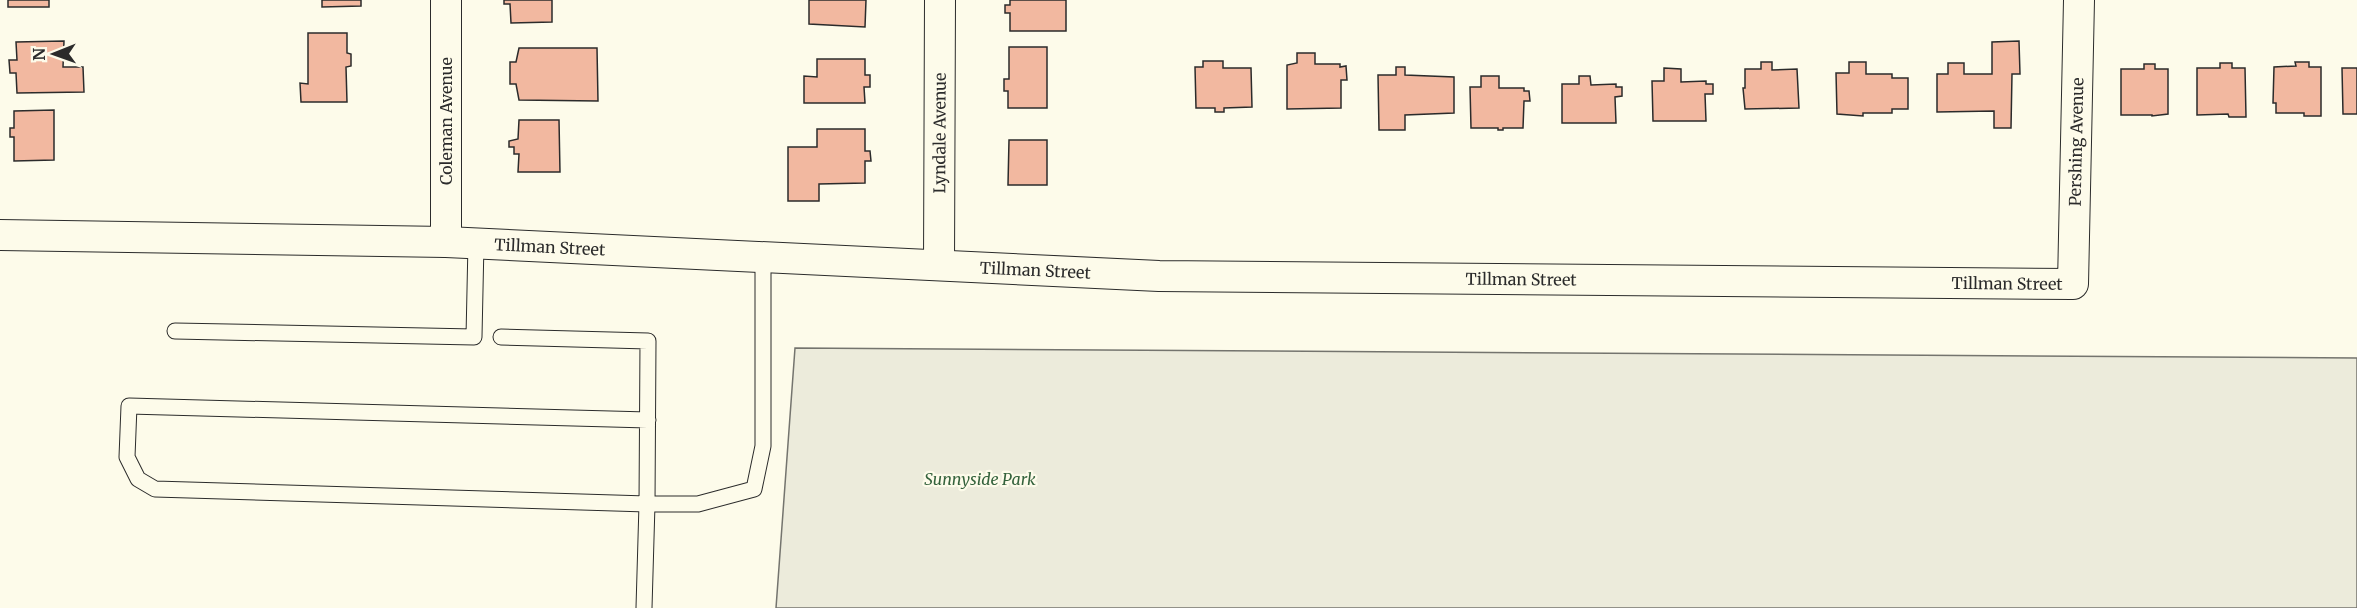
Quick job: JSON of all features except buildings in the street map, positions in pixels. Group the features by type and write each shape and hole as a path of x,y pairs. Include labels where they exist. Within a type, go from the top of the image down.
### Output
{"street":[{"name":"Coleman Avenue","path":"446,0 446,242"},
{"name":"Lyndale Avenue","path":"939,265 940,0"},
{"name":"Pershing Avenue","path":"2073,284 2079,0"},
{"name":"Tillman Street","path":"0,235 476,243 763,255 1159,276 2073,284"}],"lane":[{"path":"175,331 474,337 476,243"},
{"path":"648,420 129,406 127,457 138,479 155,489 698,504 754,489 762,447 763,255"},
{"path":"501,337 648,341 644,608"}],"green space":[{"name":"Sunnyside Park","path":"795,348 2357,358 2357,608 776,608"}]}
